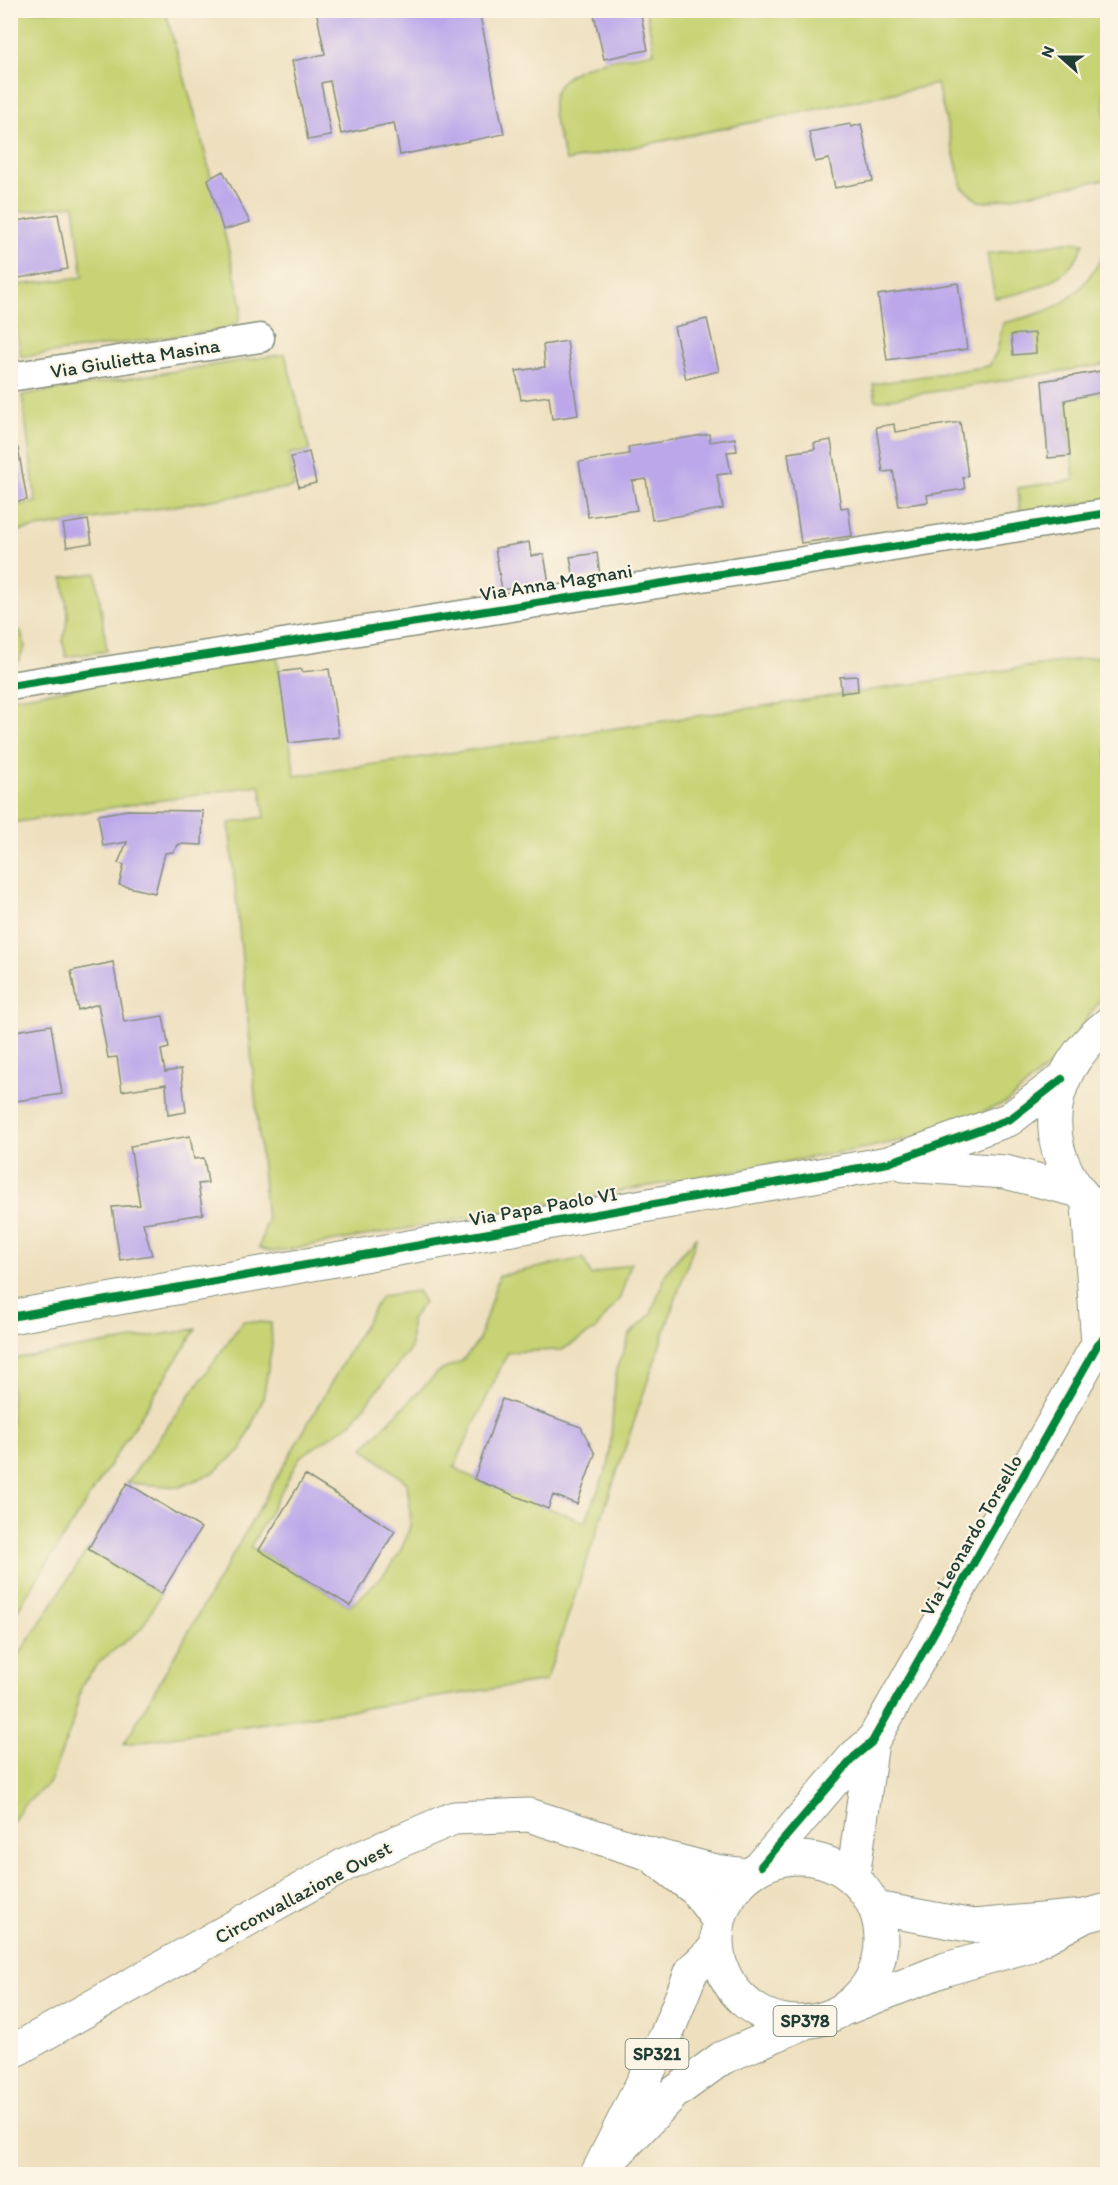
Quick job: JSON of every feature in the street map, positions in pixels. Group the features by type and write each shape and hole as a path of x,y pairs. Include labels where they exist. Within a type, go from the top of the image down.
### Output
{"street":[{"name":"Via Giulietta Masina","path":"10,377 260,338"},
{"name":"Via Anna Magnani","path":"10,686 1107,513"},
{"path":"1103,1339 1091,1205 1062,1164 1055,1136 1055,1107 1062,1079 1074,1057 1090,1038 1107,1024"},
{"name":"Via Papa Paolo VI","path":"10,1317 888,1163 1010,1119 1062,1079"},
{"name":"Via Papa Paolo VI","path":"888,1163 1005,1172 1091,1205"},
{"name":"Via Leonardo Torsello","path":"872,1743 1103,1339"},
{"path":"718,1934 730,1895 754,1871 854,1757 872,1743"},
{"path":"853,1877 872,1743"},
{"name":"Circonvallazione Ovest","path":"10,2053 348,1863 454,1818 529,1815 650,1854 716,1871 754,1871"},
{"path":"650,1854 696,1890 718,1934"},
{"name":"SP378","path":"754,1871 792,1857 824,1861 853,1877 866,1891 875,1908 880,1930 879,1954 872,1977 858,1996 840,2010"},
{"name":"SP378","path":"875,1908 973,1926 1096,1913"},
{"name":"SP378","path":"718,1934 723,1972 737,1995 757,2011 782,2020 808,2021 825,2018 946,1969 1028,1946 1096,1913"},
{"name":"SP321","path":"599,2170 666,2036 692,1970 718,1934"},
{"path":"599,2170 641,2130 674,2093 722,2058 808,2021"}],"green space":[{"path":"11,11 165,11 199,128 242,305 238,323 222,330 21,357 10,286 83,277 74,205 11,213"},
{"path":"646,11 1102,11 1107,179 986,202 978,201 962,187 937,84 566,161 556,130 553,111 554,95 561,82 588,66 654,52"},
{"path":"1068,242 1084,243 1069,267 1059,276 1036,288 995,298 987,254"},
{"path":"1107,250 1107,364 876,401 873,384 989,366 997,351 1003,323 1040,313 1065,301 1086,281"},
{"path":"285,354 310,451 289,454 294,487 11,532 11,507 36,502 22,395"},
{"path":"1107,391 1107,500 1020,513 1018,488 1074,480 1065,400"},
{"path":"96,573 107,651 66,657 63,642 68,616 63,578"},
{"path":"11,627 21,632 25,647 17,664 11,665"},
{"path":"1107,655 1107,989 1063,1054 1007,1102 930,1134 871,1147 273,1252 259,1248 267,1220 229,823 265,817 260,785 11,823 11,698 277,656 295,776"},
{"path":"697,1236 546,1681 124,1744 381,1296 417,1291 424,1302 411,1320 411,1348 351,1423 300,1457 250,1548 259,1550 350,1606 379,1580 395,1560 410,1525 407,1483 363,1448 438,1372 462,1361 478,1342 499,1276 583,1258 591,1275 631,1263 620,1298 595,1330 562,1350 508,1352 454,1467 474,1479 585,1522 609,1463 616,1370 630,1334 651,1314 667,1271"},
{"path":"243,1321 271,1323 272,1345 263,1399 241,1450 214,1472 180,1487 127,1483"},
{"path":"196,1329 11,1620 11,1359"},
{"path":"88,1549 161,1594 141,1629 100,1661 82,1684 71,1728 50,1782 23,1806 11,1825 11,1667"}],"building":[{"path":"316,10 479,10 504,134 400,155 394,123 341,134 330,81 321,83 331,136 308,140 292,61 325,54"},
{"path":"593,10 640,10 648,50 604,59"},
{"path":"850,124 851,127 861,124 873,181 835,188 829,159 815,162 809,132"},
{"path":"223,171 250,222 223,230 208,179"},
{"path":"58,214 68,269 14,279 10,261 10,222"},
{"path":"958,283 967,349 887,360 878,295"},
{"path":"707,319 719,371 686,379 674,327"},
{"path":"1035,333 1036,353 1013,355 1011,335"},
{"path":"567,341 578,415 552,419 549,396 521,400 516,371 545,367 543,345"},
{"path":"1107,370 1107,391 1065,400 1070,456 1048,458 1042,381"},
{"path":"960,422 968,476 963,477 965,489 927,495 928,502 899,506 893,471 883,472 876,427 894,424 895,432"},
{"path":"709,434 710,442 735,438 737,451 727,452 731,473 717,475 723,509 652,520 646,479 632,481 637,510 588,517 579,462 629,454 628,447"},
{"path":"831,440 841,508 848,507 852,536 801,543 788,453 815,449 814,443"},
{"path":"18,448 27,500 10,503 10,449"},
{"path":"309,452 316,483 299,487 291,457"},
{"path":"88,520 92,543 67,547 63,524"},
{"path":"529,542 531,556 544,554 549,583 502,590 495,548"},
{"path":"597,553 600,575 574,579 570,557"},
{"path":"302,669 302,672 329,669 339,737 289,743 279,672"},
{"path":"857,676 858,691 841,693 840,677"},
{"path":"127,810 203,811 202,845 179,844 173,852 165,853 155,893 119,885 124,865 118,863 127,842 103,846 98,815"},
{"path":"113,962 124,1022 163,1016 169,1048 161,1050 165,1072 181,1069 186,1112 168,1115 166,1084 122,1091 117,1057 108,1058 98,1004 78,1010 71,971"},
{"path":"51,1025 62,1094 10,1102 10,1032"},
{"path":"190,1136 194,1159 204,1158 208,1183 198,1184 203,1214 143,1223 152,1255 120,1260 112,1207 140,1205 130,1146"},
{"path":"502,1399 581,1427 595,1454 577,1504 553,1495 548,1509 474,1479"},
{"path":"305,1475 395,1531 350,1606 259,1550"},
{"path":"127,1483 201,1528 161,1594 88,1549"}],"cycle path":[{"path":"10,686 1108,513"},
{"path":"10,1317 888,1163 1010,1119 1062,1079"},
{"path":"761,1866 854,1757 872,1742 1098,1344 1108,1334"}]}
